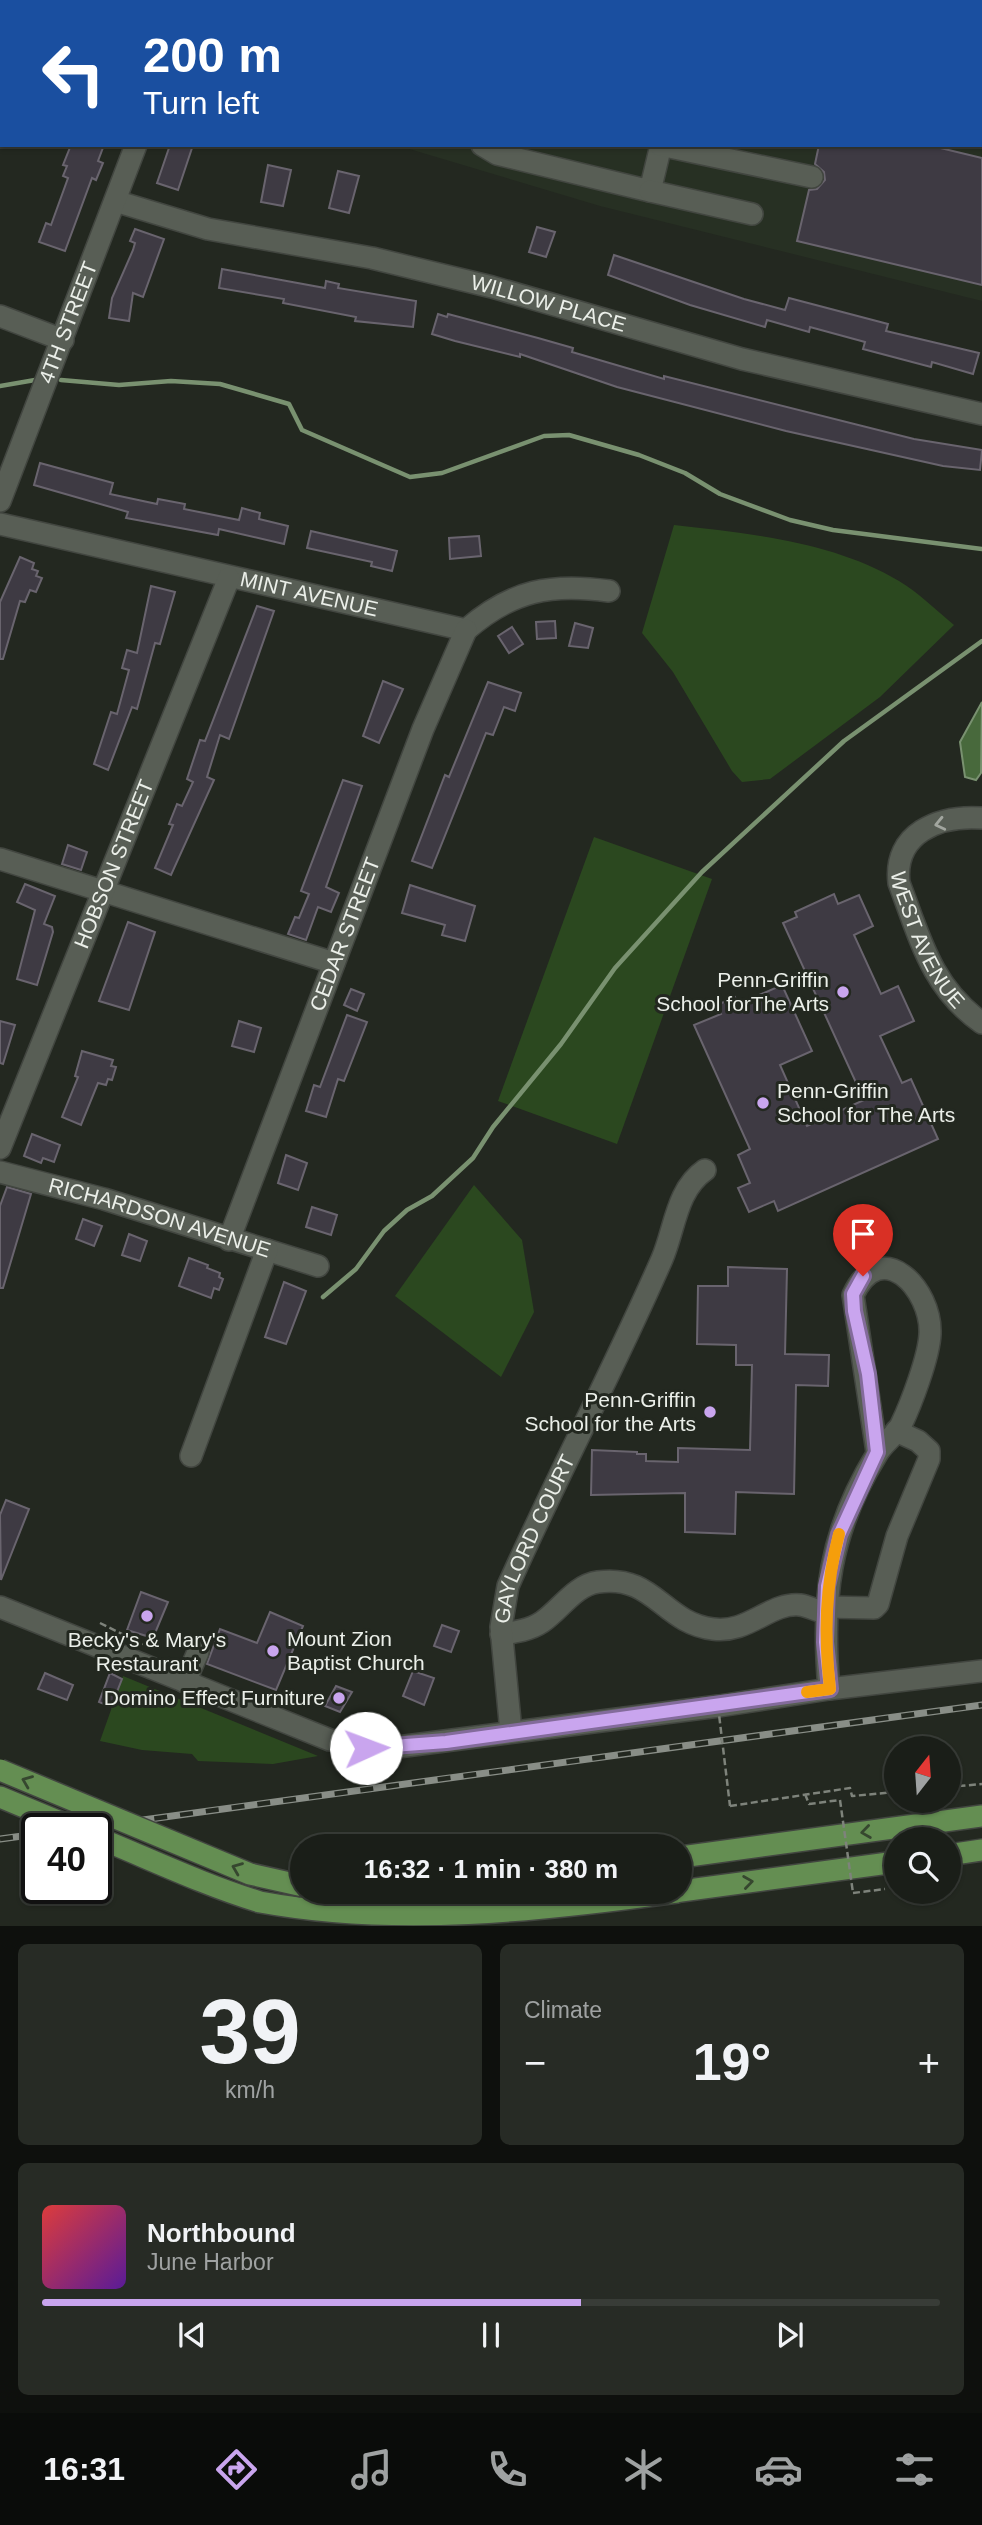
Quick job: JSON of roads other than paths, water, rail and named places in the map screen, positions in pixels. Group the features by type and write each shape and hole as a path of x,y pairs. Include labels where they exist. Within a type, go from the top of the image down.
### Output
{"main road":[{"path":"0,1770 250,1874 290,1883"},
{"path":"0,1797 38,1813"},
{"path":"692,1856 982,1816"},
{"path":"112,1844 227,1891 261,1902 368,1922 430,1923 578,1904"},
{"path":"961,1853 982,1850"},
{"path":"692,1889 884,1864"}],"street":[{"name":"4TH STREET","path":"0,501 135,147"},
{"path":"485,147 497,155 752,214"},
{"path":"650,191 661,147"},
{"path":"670,147 812,177"},
{"name":"WILLOW PLACE","path":"116,201 208,229 372,258 492,286 742,359 982,414"},
{"path":"0,316 63,340"},
{"name":"MINT AVENUE","path":"0,524 466,630"},
{"name":"HOBSON STREET","path":"0,1149 229,578"},
{"path":"466,630 498,605 532,592 573,586 609,591"},
{"name":"CEDAR STREET","path":"229,1240 423,729 466,630"},
{"name":"WEST AVENUE","path":"982,818 932,825 915,834 905,845 897,868 899,883 931,968 965,1011 982,1023"},
{"path":"0,859 334,963"},
{"name":"GAYLORD COURT","path":"511,1732 501,1634 508,1586 663,1257 685,1191 693,1178 705,1170"},
{"name":"RICHARDSON AVENUE","path":"0,1172 104,1199 318,1266"},
{"path":"191,1456 267,1250"},
{"path":"830,1689 827,1586 839,1535 877,1452 896,1431 924,1362 930,1335 926,1303 911,1281 892,1268 870,1270 863,1276 853,1294 877,1452"},
{"path":"501,1634 537,1625 562,1603 595,1582 618,1580 636,1584 675,1616 691,1625 715,1630 751,1624 789,1606 801,1605 826,1610 874,1608 878,1604 897,1536 929,1459 929,1451 918,1441 896,1431"},
{"path":"0,1607 330,1740 366,1748 446,1742 830,1689 982,1671"},
{"path":"185,1682 198,1652"}],"waterway":[{"path":"0,386 35,380"},
{"path":"61,380 119,385 171,381 220,384 289,404 302,430 410,477 442,473 544,436 569,435 639,455 685,473 720,494 790,520 833,530 982,549"},
{"path":"323,1297 356,1269 384,1231 407,1210 432,1196 473,1158 493,1127 561,1044 615,968 702,872 844,741 982,641"}],"railway":[{"path":"112,1824 982,1705"},
{"path":"0,1839 21,1836"}],"place":[{"name":"Penn-Griffin School forThe Arts","path":"843,992"},
{"name":"Penn-Griffin School for The Arts","path":"763,1103"},
{"name":"Penn-Griffin School for the Arts","path":"710,1412"},
{"name":"Becky's & Mary's Restaurant","path":"147,1616"},
{"name":"Mount Zion Baptist Church","path":"273,1651"},
{"name":"Domino Effect Furniture","path":"339,1698"}]}
